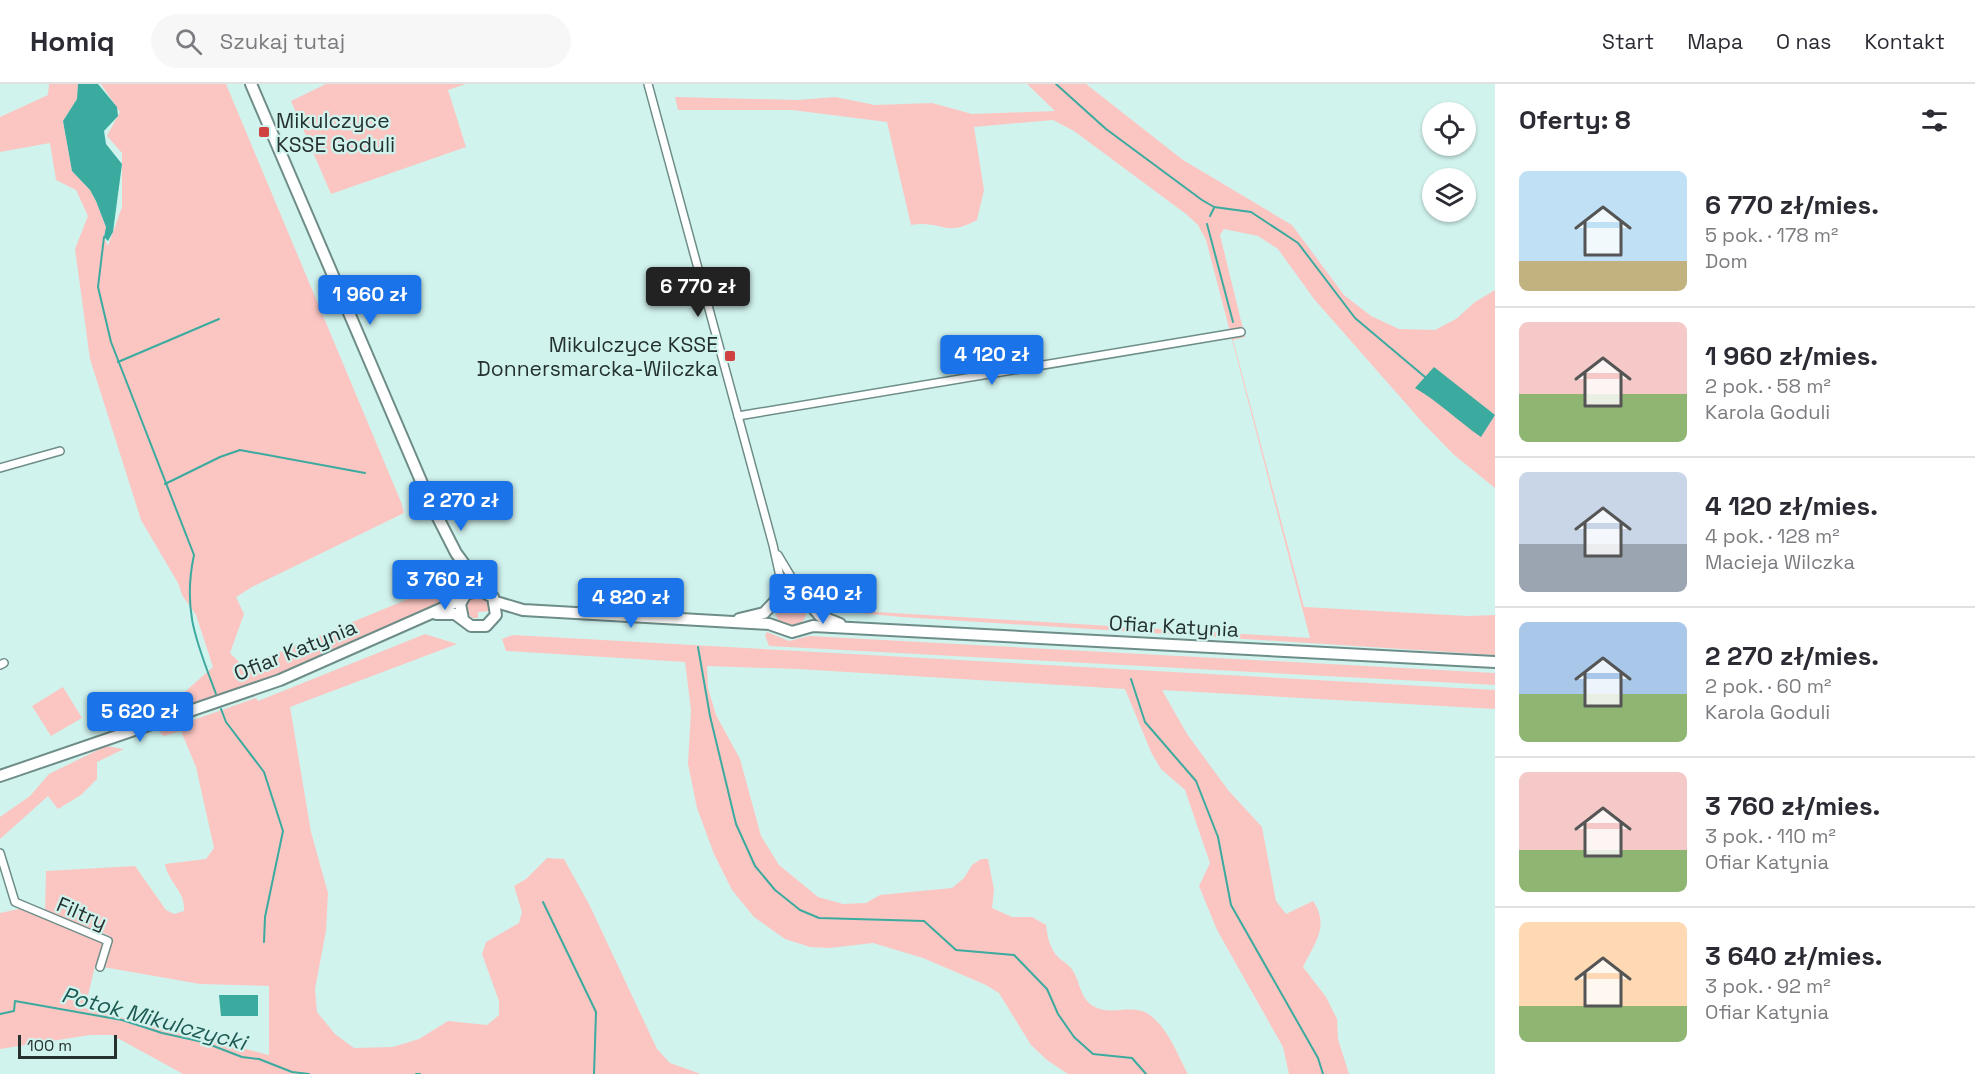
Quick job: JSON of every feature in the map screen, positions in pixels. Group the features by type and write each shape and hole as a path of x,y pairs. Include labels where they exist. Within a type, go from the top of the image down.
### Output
{"street":[{"path":"251,84 419,478 456,553 467,586 459,609 463,619"},
{"path":"648,84 782,581 772,617 779,628"},
{"path":"738,416 1241,332"},
{"path":"0,468 60,451"},
{"path":"773,545 803,596"},
{"path":"433,614 456,614 476,627 486,626 494,619 496,602 484,591 456,553"},
{"path":"464,597 475,590 484,591"},
{"name":"Ofiar Katynia","path":"724,621 758,616 790,592 803,596 811,608 824,618 851,627"},
{"name":"Ofiar Katynia","path":"0,776 280,680 433,614 464,597"},
{"name":"Ofiar Katynia","path":"496,602 523,610 769,624 792,632 813,626 851,627 1495,662"},
{"path":"803,628 809,621 811,608"},
{"name":"Ofiar Katynia","path":"494,619 523,610"},
{"name":"Filtry","path":"0,853 14,900 18,905 108,940 100,967"}],"shaded area":[{"path":"49,84 78,84 77,99 63,121 72,171 90,190 96,201 106,227 104,237 108,246 122,207 122,153 107,136 120,112 101,84 226,84 401,502 404,513 236,597 244,614 230,653 244,667 442,585 439,604 253,685 178,712 171,704 213,667 196,615 182,595 178,583 141,520 90,359 75,249 88,216 76,190 56,180 50,143 0,152 0,117 48,95"},
{"path":"326,84 466,84 448,90 466,147 331,194 291,101"},
{"path":"1027,84 1086,84 1183,160 1292,225 1344,295 1371,316 1399,329 1435,330 1456,319 1475,302 1495,290 1495,488 1453,454 1423,423 1314,299 1278,249 1258,236 1224,229 1220,235 1245,337 1233,340 1304,607 1468,616 1495,615 1495,655 902,617 827,610 809,589 827,609 1310,638 1206,240 1198,225 1186,214 1074,131 1053,120 974,127 984,190 977,220 957,228 911,225 887,122 792,110 678,110 675,97 798,100 835,97 875,105 932,103 972,114 1055,111"},
{"path":"477,596 487,600 490,611 478,612 478,618 472,618 466,611 467,602"},
{"path":"791,597 797,598 805,606 805,618 797,626 791,627 785,626 777,618 776,612 777,606 785,598"},
{"path":"767,632 789,641 809,636 1495,673 1495,685 769,646 765,635"},
{"path":"425,634 457,644 290,707 311,832 328,893 326,931 315,989 317,1012 335,1034 354,1048 393,1047 419,1039 448,1021 487,1025 499,1015 499,1001 482,954 486,942 519,923 522,912 514,886 526,879 547,858 564,859 590,906 657,1049 670,1063 701,1074 183,1074 112,1035 90,1035 0,1049 0,913 19,909 43,916 104,943 98,966 95,966 85,1008 269,1055 269,986 200,984 103,967 111,939 108,935 45,911 46,871 135,866 166,910 174,914 184,911 180,893 165,864 206,859 214,848 196,767 181,731 164,736 159,732 256,698 258,701"},
{"path":"513,635 1495,690 1495,709 1162,690 1187,734 1228,790 1262,827 1276,901 1286,914 1313,901 1318,910 1319,934 1303,967 1326,997 1337,1019 1338,1039 1349,1074 1289,1074 1283,1047 1217,930 1199,886 1210,863 1185,790 1161,769 1151,752 1125,689 798,669 707,666 708,688 716,715 740,759 761,836 779,865 818,897 843,904 866,903 880,895 952,888 964,878 972,865 981,859 988,859 994,890 992,908 1012,917 1032,917 1046,925 1054,951 1074,972 1088,1002 1100,1009 1137,1010 1151,1016 1168,1035 1188,1074 1068,1074 1047,1060 1031,1045 999,993 986,985 923,958 873,943 830,948 810,947 785,939 754,917 732,890 714,854 697,808 688,764 691,710 685,662 506,651 502,639"},
{"path":"63,687 82,718 51,736 32,706"},
{"path":"106,746 124,749 97,762 97,779 81,795 58,809 48,796 0,839 0,817 30,796 49,774"}],"water":[{"path":"78,84 98,84 117,107 118,116 104,131 106,144 122,164 113,232 108,241 104,237 106,227 96,201 90,190 72,171 63,121 77,99"},
{"path":"1434,367 1495,415 1481,437 1415,388"},
{"path":"219,995 258,995 258,1016 221,1016"}],"waterway":[{"path":"1056,84 1106,129 1202,200 1214,207 1251,212 1298,243 1355,318 1425,377"},
{"path":"1210,216 1214,208"},
{"path":"1207,224 1233,322"},
{"path":"104,237 98,287 111,342 194,555 190,593 193,626 216,694"},
{"path":"118,362 219,319"},
{"path":"165,484 220,457 240,450 365,473"},
{"path":"698,647 710,716 736,824 755,866 775,890 800,910 819,918 924,921 956,950 1014,955 1047,989 1058,1014 1074,1037 1093,1054 1132,1058 1146,1074"},
{"path":"1131,679 1145,722 1196,781 1218,837 1231,905 1318,1058 1323,1074"},
{"path":"221,709 226,722 264,772 283,831 265,917 264,942"},
{"path":"543,902 596,1012 594,1074"},
{"name":"Potok Mikulczycki","path":"0,1014 14,1011 15,1001 122,1020 162,1033 203,1042 242,1057 259,1059 292,1072 309,1074"}],"place":[{"name":"Mikulczyce KSSE Goduli","path":"264,132"},
{"name":"Mikulczyce KSSE Donnersmarcka-Wilczka","path":"730,356"}]}
